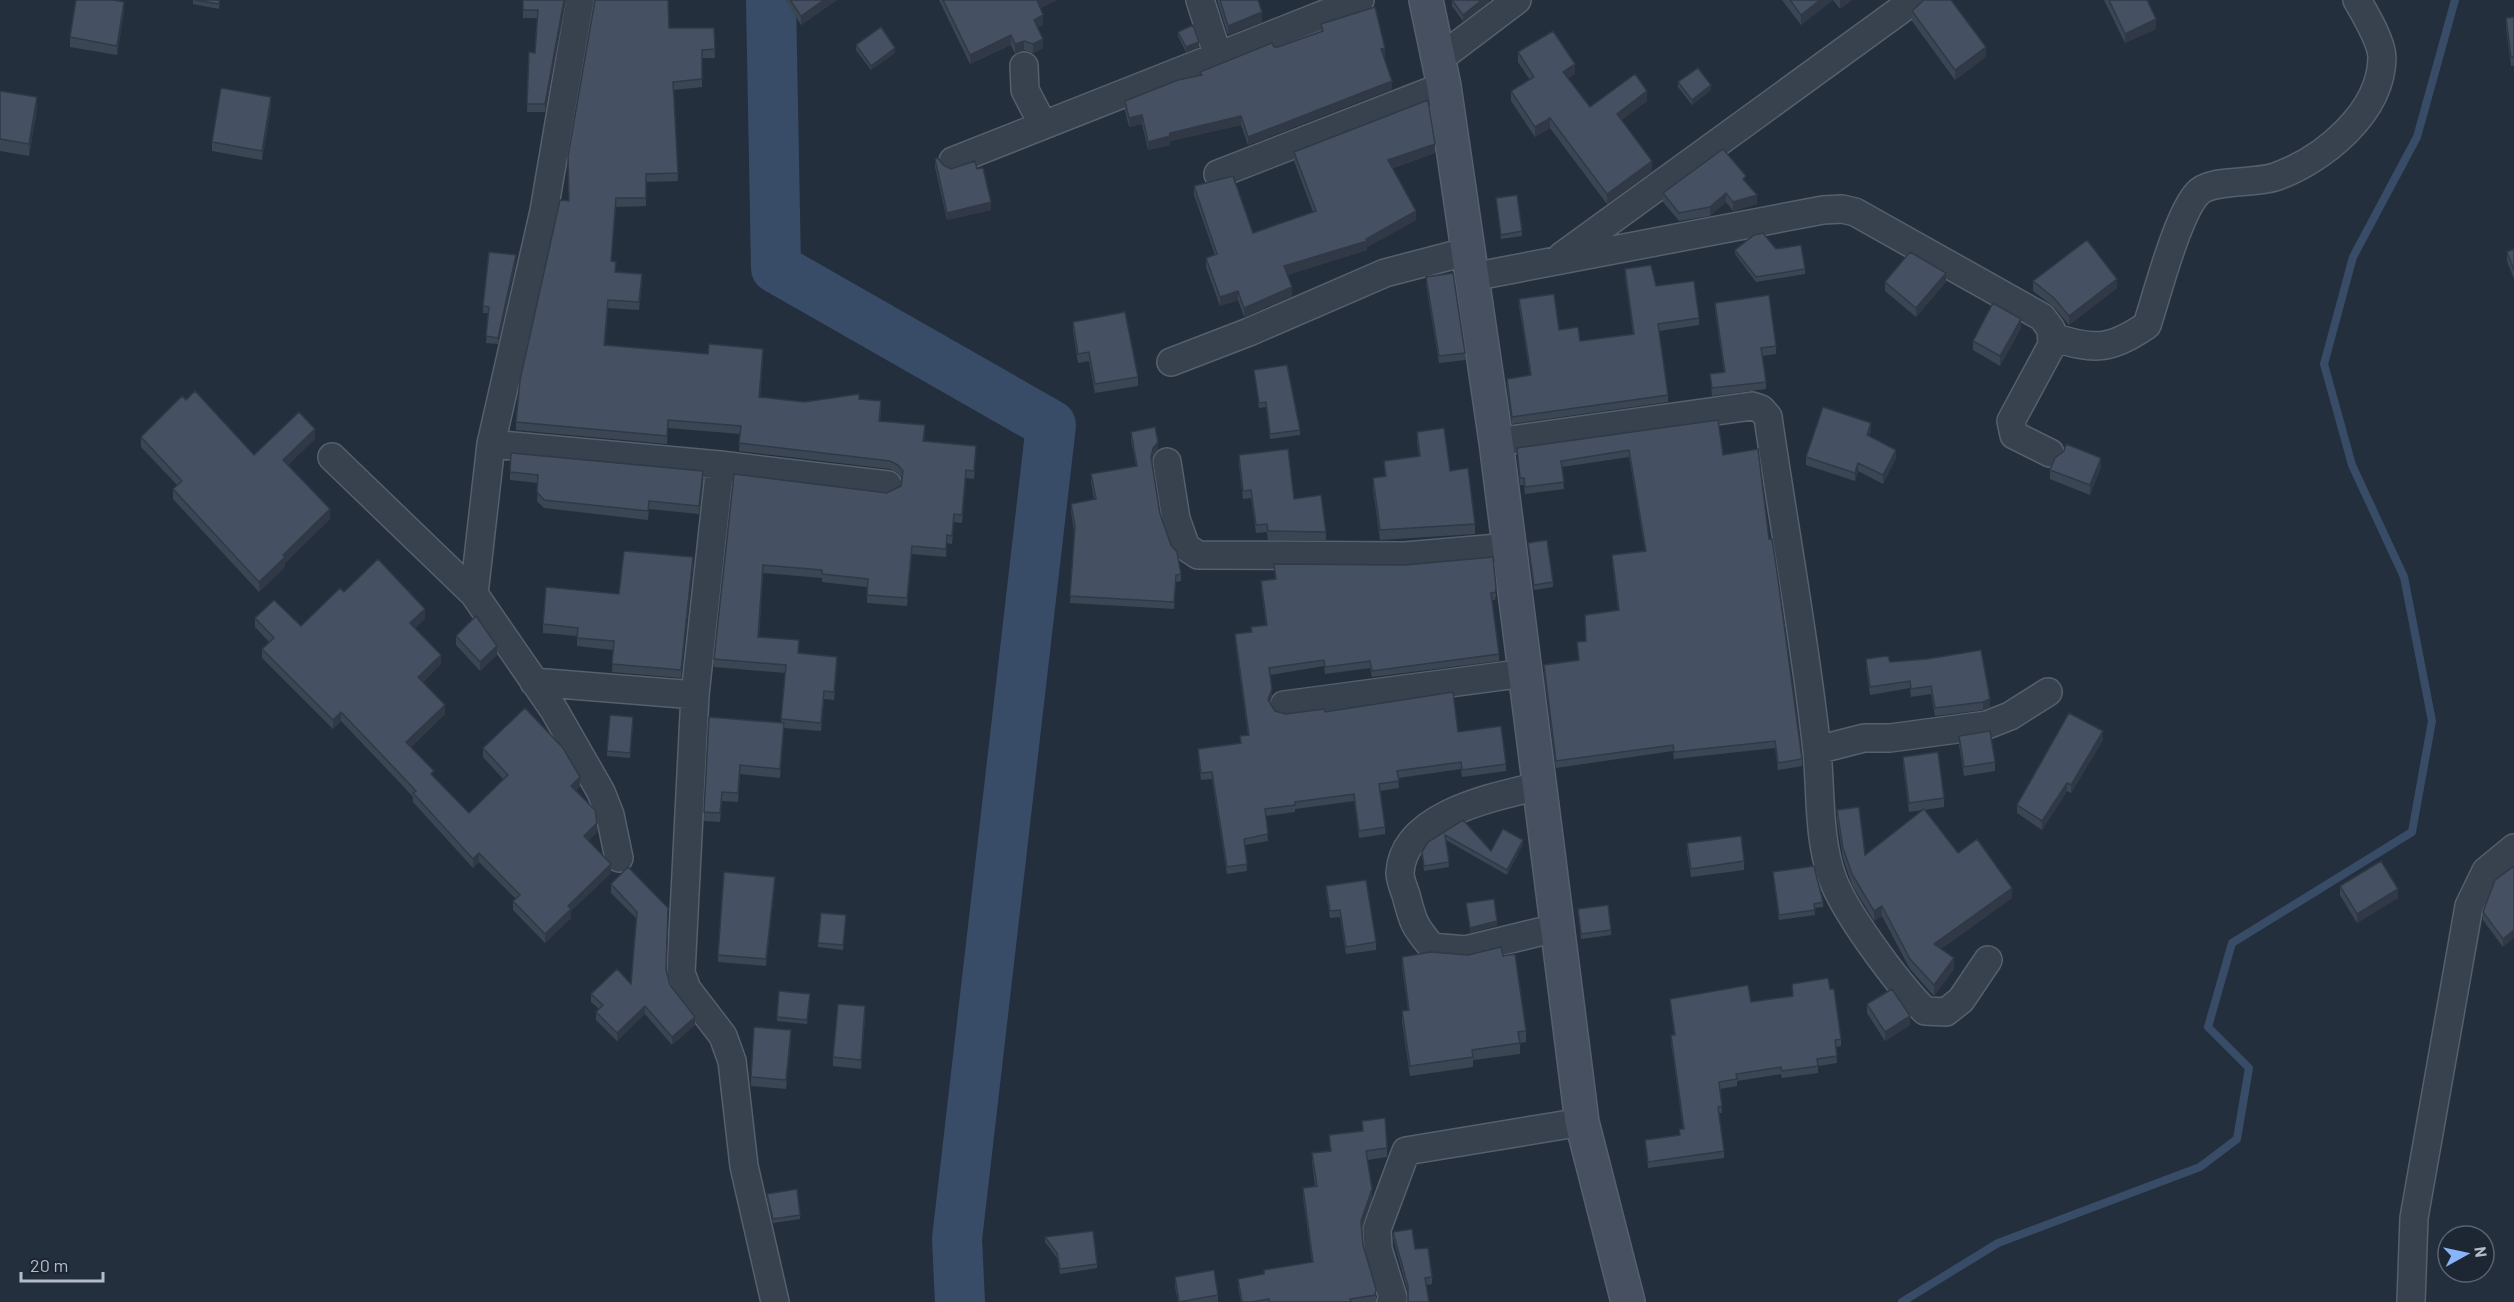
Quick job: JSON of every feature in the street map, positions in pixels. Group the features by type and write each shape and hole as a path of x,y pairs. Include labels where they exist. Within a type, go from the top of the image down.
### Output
{"street":[{"path":"474,594 491,444 544,211 580,0"},
{"path":"1200,0 1218,56"},
{"path":"953,161 1360,0"},
{"path":"1426,0 1442,73 1496,442 1582,1122 1628,1302"},
{"path":"1218,174 1442,73 1517,0"},
{"path":"1556,260 1914,0"},
{"path":"2052,337 2086,348 2114,344 2147,325 2187,206 2201,191 2216,184 2245,184 2274,177 2301,166 2353,127 2376,87 2382,57 2370,21 2357,0"},
{"path":"1024,66 1025,90 1043,125"},
{"path":"1171,362 1249,332 1385,273 1470,264 1556,260 1823,210 1842,209 1855,212 2042,317 2051,329 2052,345 2011,421 2011,428 2014,435 2050,453"},
{"path":"1496,442 1752,406 1761,409 1768,417 1817,750 1824,843 1832,878 1847,907 1913,998 1925,1011 1946,1012 1961,1000 1988,960"},
{"path":"491,444 720,465 888,485"},
{"path":"332,458 474,594 554,710 601,792 610,815 619,858"},
{"path":"1167,462 1176,519 1186,547 1198,555 1405,556 1510,547"},
{"path":"720,465 695,695 681,973 687,989 723,1036 732,1061 744,1166 775,1302"},
{"path":"1284,705 1525,673"},
{"path":"534,682 695,695"},
{"path":"1817,750 1864,738 1890,738 1987,725 2010,716 2048,693"},
{"path":"1539,786 1491,798 1439,818 1409,844 1400,874 1414,926 1432,947 1464,950 1557,928"},
{"path":"2411,1302 2414,1218 2469,906 2486,872 2514,848"},
{"path":"1391,1302 1393,1298 1378,1250 1377,1229 1406,1151 1582,1122"}],"building":[{"path":"76,0 124,2 117,46 70,37"},
{"path":"195,0 219,0 219,4"},
{"path":"523,0 564,0 545,104 527,104 529,52 535,53 538,10 523,10"},
{"path":"595,0 668,0 669,28 714,28 715,49 702,50 702,79 673,82 678,173 646,174 646,198 616,198 611,261 616,262 615,272 642,274 639,302 608,300 604,345 708,354 709,344 763,349 759,397 804,402 859,394 859,399 881,401 879,421 925,425 923,441 976,446 974,471 966,470 962,515 954,514 952,536 947,535 946,549 912,546 907,598 867,595 868,579 822,574 822,570 763,565 758,637 799,640 798,653 837,657 834,692 824,691 821,723 781,719 786,665 714,659 734,474 887,493 901,486 903,471 898,465 890,461 739,443 741,426 668,420 667,436 516,422 520,380 560,200 569,201 568,156"},
{"path":"790,0 824,0 801,16"},
{"path":"943,0 1037,0 1043,15 1034,20 1043,39 1033,44 1024,41 1015,44 1011,35 970,55"},
{"path":"1220,0 1258,0 1262,12 1228,26"},
{"path":"1452,0 1482,0 1463,15"},
{"path":"1790,0 1820,0 1801,15"},
{"path":"1924,0 1951,0 1986,47 1955,70 1912,11"},
{"path":"2109,0 2147,0 2156,19 2125,34"},
{"path":"1375,7 1385,48 1381,49 1392,81 1248,137 1241,116 1170,133 1170,136 1148,142 1142,115 1129,118 1125,101 1178,80 1202,75 1200,72 1272,43 1274,47 1278,47 1323,31 1321,24"},
{"path":"2514,17 2514,57 2511,57 2506,18"},
{"path":"1193,25 1199,42 1186,47 1178,32"},
{"path":"881,27 895,48 871,66 856,45"},
{"path":"1553,31 1575,64 1563,72 1590,107 1635,74 1647,91 1617,114 1652,161 1607,194 1550,118 1535,127 1511,91 1534,77 1518,52"},
{"path":"1698,68 1711,85 1692,100 1678,82"},
{"path":"221,88 271,97 262,151 212,142"},
{"path":"0,91 37,97 29,144 0,139"},
{"path":"1428,100 1435,144 1388,160 1416,211 1366,239 1367,241 1284,266 1292,287 1244,308 1238,291 1220,297 1206,258 1217,254 1194,186 1233,176 1253,233 1316,211 1294,152"},
{"path":"1723,149 1746,176 1743,179 1757,195 1733,202 1726,193 1710,207 1679,213 1663,193"},
{"path":"938,158 943,165 951,169 975,161 977,169 983,168 991,202 947,213 935,159"},
{"path":"1517,195 1522,231 1501,235 1496,198"},
{"path":"1763,233 1776,249 1801,245 1805,269 1756,277 1735,250 1754,235"},
{"path":"2087,240 2117,279 2069,316 2054,298 2033,281"},
{"path":"2514,249 2514,270 2507,252"},
{"path":"489,252 516,255 498,338 486,336 489,307 483,306"},
{"path":"1910,252 1946,273 1916,308 1885,282"},
{"path":"1651,265 1656,286 1694,281 1699,318 1658,324 1668,395 1512,417 1507,379 1531,375 1519,299 1554,294 1559,330 1578,327 1580,341 1634,334 1625,269"},
{"path":"1453,273 1465,353 1439,356 1426,277"},
{"path":"1769,295 1776,346 1761,348 1766,382 1712,388 1710,374 1725,372 1715,303"},
{"path":"1993,303 2021,319 2000,356 1973,341"},
{"path":"1125,312 1138,377 1095,384 1089,352 1078,354 1073,322"},
{"path":"1287,365 1300,430 1270,434 1266,402 1259,403 1254,370"},
{"path":"195,391 254,455 299,412 315,429 283,460 330,509 259,582 173,489 182,481 141,437 182,396 186,400"},
{"path":"1823,407 1871,423 1867,435 1896,450 1883,475 1858,463 1855,473 1806,457"},
{"path":"1718,420 1723,455 1758,449 1802,759 1778,763 1775,741 1674,752 1673,745 1556,761 1544,665 1579,660 1577,642 1586,641 1585,615 1619,610 1612,555 1646,551 1629,450 1561,461 1564,482 1525,487 1524,478 1520,478 1517,448"},
{"path":"1155,427 1158,442 1153,448 1151,457 1160,514 1171,545 1177,552 1181,574 1176,575 1174,602 1070,596 1075,526 1071,504 1096,499 1091,474 1137,466 1131,432"},
{"path":"1444,428 1450,471 1468,468 1475,524 1380,530 1373,478 1386,476 1384,461 1420,456 1417,432"},
{"path":"2066,444 2101,458 2090,485 2050,470 2055,458 2064,451"},
{"path":"1288,449 1294,499 1321,495 1326,532 1268,531 1267,524 1256,525 1251,490 1243,491 1239,455"},
{"path":"511,453 703,471 699,506 649,501 648,511 544,500 537,492 538,475 510,472"},
{"path":"1547,540 1553,582 1534,585 1528,543"},
{"path":"624,551 693,557 681,670 612,664 614,641 577,638 578,628 543,624 546,587 619,594"},
{"path":"1493,557 1496,588 1495,593 1491,593 1499,654 1372,671 1370,661 1325,667 1324,660 1269,668 1272,689 1268,700 1275,711 1286,714 1324,709 1325,712 1453,692 1458,732 1501,726 1506,764 1462,770 1461,762 1397,771 1399,781 1379,784 1385,827 1359,831 1354,794 1295,802 1295,805 1265,809 1268,834 1244,839 1247,864 1227,867 1212,772 1201,773 1198,749 1241,743 1240,736 1249,735 1235,634 1252,632 1251,627 1267,625 1261,581 1276,579 1274,564 1405,565"},
{"path":"378,559 425,609 410,623 441,655 418,677 445,705 406,742 434,771 431,774 469,813 508,775 483,748 525,708 563,748 580,777 571,786 595,810 597,823 584,836 611,864 568,906 571,909 545,934 513,901 520,895 479,853 473,859 413,793 416,791 341,712 333,720 262,649 274,638 255,618 274,600 301,626 340,588 344,592"},
{"path":"476,616 497,646 480,662 456,636"},
{"path":"1981,650 1990,699 1983,702 1935,708 1931,686 1911,689 1910,681 1870,687 1866,659 1888,656 1890,662 1927,659"},
{"path":"2069,713 2103,731 2071,785 2067,783 2042,821 2017,805"},
{"path":"610,715 633,717 630,753 607,751"},
{"path":"709,717 784,723 780,769 740,765 738,793 722,792 720,813 704,812"},
{"path":"1990,731 1995,762 1964,767 1959,736"},
{"path":"1938,752 1944,798 1909,803 1903,757"},
{"path":"1859,807 1865,855 1924,809 1958,853 1977,839 2012,888 1934,944 1954,958 1934,985 1910,959 1882,906 1874,911 1852,874 1843,848 1837,810"},
{"path":"1463,820 1491,851 1503,829 1523,840 1507,870 1445,835 1449,862 1424,866 1422,852 1428,842"},
{"path":"1741,836 1744,861 1691,869 1687,843"},
{"path":"2381,861 2398,889 2357,914 2340,886"},
{"path":"1814,866 1823,902 1814,904 1815,910 1779,915 1773,872"},
{"path":"2514,866 2514,930 2503,939 2483,912 2495,880"},
{"path":"628,867 668,908 666,970 670,985 695,1017 672,1037 645,1006 617,1033 596,1012 603,1005 591,994 617,969 631,984 637,912 611,884"},
{"path":"724,872 775,877 766,959 718,955"},
{"path":"1366,880 1376,942 1346,947 1340,910 1330,911 1326,886"},
{"path":"1494,899 1497,921 1470,928 1466,903"},
{"path":"1608,905 1611,930 1581,934 1578,909"},
{"path":"821,913 846,915 843,945 818,943"},
{"path":"1501,947 1503,956 1515,954 1526,1031 1518,1032 1520,1043 1472,1050 1473,1057 1410,1066 1402,1011 1409,1010 1402,957 1431,952 1468,955"},
{"path":"1828,978 1830,989 1834,989 1841,1039 1835,1040 1837,1056 1817,1059 1818,1066 1782,1071 1781,1067 1736,1074 1737,1079 1719,1082 1722,1106 1718,1107 1724,1151 1648,1162 1645,1140 1680,1135 1679,1129 1684,1129 1671,1035 1675,1035 1670,999 1748,985 1751,1002 1793,996 1792,984"},
{"path":"1892,989 1910,1016 1885,1032 1867,1004"},
{"path":"779,991 810,994 807,1020 777,1017"},
{"path":"838,1004 865,1006 861,1060 833,1057"},
{"path":"754,1027 791,1030 786,1080 751,1077"},
{"path":"1385,1118 1387,1148 1366,1151 1372,1189 1361,1221 1363,1245 1376,1289 1375,1295 1350,1299 1351,1302 1269,1302 1269,1299 1242,1302 1238,1279 1264,1274 1264,1270 1313,1262 1303,1188 1317,1186 1312,1153 1331,1151 1329,1135 1363,1131 1362,1121"},
{"path":"797,1189 800,1215 773,1219 767,1194"},
{"path":"1412,1229 1415,1249 1428,1248 1432,1277 1425,1278 1429,1302 1408,1302 1408,1286 1393,1232"},
{"path":"1093,1231 1097,1264 1060,1269 1057,1253 1045,1237"},
{"path":"1214,1270 1218,1295 1179,1302 1175,1277"}],"waterway":[{"path":"771,0 776,268 1051,425 957,1239 960,1302"},
{"path":"1902,1302 1998,1243 2200,1167 2237,1139 2249,1068 2208,1027 2232,943 2412,832 2432,721 2404,577 2352,465 2324,364 2353,257 2417,137 2455,0"}]}
